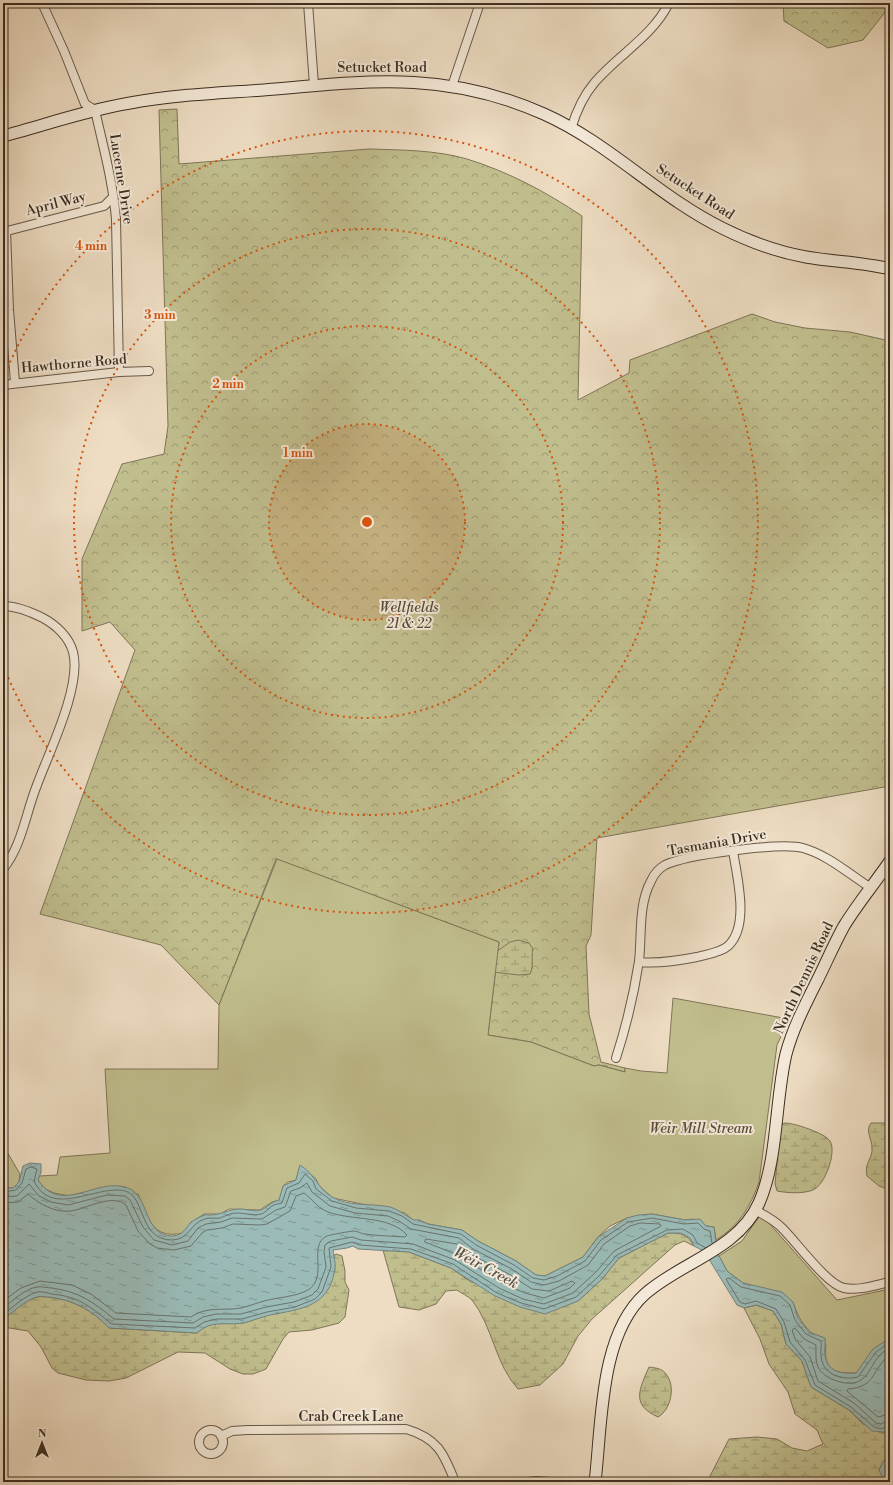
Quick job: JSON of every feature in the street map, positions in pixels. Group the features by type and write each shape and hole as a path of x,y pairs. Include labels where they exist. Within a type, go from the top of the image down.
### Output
{"main road":[{"name":"Setucket Road","path":"3,136 95,110 168,98 314,85 386,81 414,81 452,86 488,93 546,115 626,164 666,194 709,221 736,235 794,254 890,268"},
{"name":"North Dennis Road","path":"593,1480 607,1374 622,1323 644,1295 722,1244 735,1234 755,1210 768,1175 782,1073 793,1033 839,935 890,861"}],"street":[{"path":"42,3 85,104 95,110"},
{"path":"308,3 314,85"},
{"path":"452,86 480,3"},
{"path":"571,129 580,104 595,82 655,26 669,3"},
{"name":"Lucerne Drive","path":"95,110 113,197 116,219 119,372"},
{"name":"April Way","path":"4,231 104,206 113,197"},
{"path":"4,231 15,382"},
{"name":"Hawthorne Road","path":"3,385 15,382 119,372 149,371"},
{"path":"3,606 26,611 50,621 60,630 68,641 73,652 74,663 72,681 62,721 36,786 20,835 9,862 3,869"},
{"name":"Tasmania Drive","path":"616,1058 627,1024 639,962 641,923 646,891 657,871 666,865 733,851 778,846 803,848 834,863 871,888"},
{"path":"639,962 651,964 681,960 714,953 727,947 733,940 739,928 741,901 733,851"},
{"path":"755,1210 780,1226 824,1275 837,1285 843,1288 858,1288 890,1282"},
{"name":"Crab Creek Lane","path":"221,1436 232,1431 247,1430 406,1429 420,1433 432,1440 446,1459 454,1482"},
{"path":"527,1482 550,1482"}],"green space":[{"path":"783,3 890,3 890,6 863,40 828,48 784,21"},
{"name":"Wellfields 21 & 22","path":"177,109 179,164 369,149 431,152 467,159 498,170 541,191 582,216 578,400 629,373 630,360 752,314 775,322 805,328 850,332 890,341 890,786 597,838 591,935 586,946 589,1014 601,1062 625,1068 625,1072 599,1065 594,1066 531,1042 488,1035 499,942 276,859 219,1005 161,945 40,914 135,650 110,622 82,631 82,559 122,464 164,454 168,426 159,110"},
{"name":"Weir Mill Stream","path":"277,859 499,942 488,1035 531,1042 594,1066 599,1065 625,1072 625,1068 667,1073 673,998 789,1019 777,1045 759,1182 756,1191 743,1215 731,1229 716,1240 714,1227 706,1226 692,1219 685,1220 652,1214 627,1218 610,1226 598,1237 583,1257 545,1276 536,1275 516,1261 478,1241 462,1230 428,1224 419,1220 414,1221 405,1213 333,1198 319,1186 316,1179 300,1166 296,1180 288,1182 283,1186 280,1200 272,1202 260,1210 229,1209 220,1214 204,1214 192,1222 183,1233 173,1234 164,1233 153,1225 148,1219 138,1194 86,1192 69,1196 54,1193 43,1188 38,1180 39,1176 57,1175 60,1157 110,1153 105,1069 218,1069 219,1005"},
{"path":"518,940 529,943 533,949 532,968 530,974 519,975 492,972 496,952 510,942"},
{"path":"785,1123 809,1129 822,1135 830,1141 832,1153 829,1168 822,1182 813,1190 795,1193 777,1191 775,1184 780,1131 782,1124"},
{"path":"871,1123 890,1123 890,1190 879,1186 867,1176 866,1171 872,1152 869,1132 869,1126"},
{"path":"3,1145 20,1174 19,1182 13,1188 3,1188"},
{"path":"761,1214 837,1300 890,1289 890,1338 856,1373 836,1371 831,1368 826,1359 826,1344 805,1326 793,1302 758,1287 743,1283 727,1271 719,1256 742,1241"},
{"path":"668,1233 684,1235 692,1242 694,1246 684,1241 675,1245 592,1319 578,1336 563,1364 540,1385 518,1389 504,1368 485,1322 472,1300 457,1290 446,1291 436,1304 419,1310 399,1307 383,1250 409,1252 451,1268 471,1282 578,1301 602,1279 619,1258"},
{"path":"336,1254 342,1256 345,1271 345,1282 349,1290 345,1317 339,1323 312,1330 289,1332 283,1339 266,1369 253,1374 243,1374 230,1369 205,1353 178,1352 126,1378 109,1381 86,1380 58,1373 52,1368 41,1347 28,1331 3,1327 3,1319 19,1306 37,1297 58,1298 75,1303 96,1316 110,1328 197,1333 205,1326 217,1323 243,1323 268,1315 335,1267 333,1256"},
{"path":"756,1305 773,1311 781,1324 786,1344 802,1361 811,1387 849,1410 863,1424 881,1433 886,1432 890,1427 890,1456 883,1462 879,1470 885,1482 707,1482 729,1439 757,1437 777,1439 792,1448 807,1451 823,1444 817,1430 795,1414 788,1392 769,1364 760,1339 744,1308"},
{"path":"649,1367 664,1372 671,1385 671,1397 669,1403 666,1409 658,1417 649,1412 641,1402 640,1390"}],"water":[{"name":"Weir Creek","path":"30,1163 41,1164 41,1172 38,1180 47,1190 58,1195 69,1195 104,1187 116,1186 128,1188 135,1192 140,1199 151,1223 156,1230 163,1234 173,1236 182,1233 191,1222 204,1215 214,1215 236,1209 256,1211 263,1209 279,1200 283,1186 296,1180 300,1165 327,1194 332,1197 353,1204 390,1207 400,1211 414,1220 462,1230 478,1241 516,1261 536,1275 545,1276 583,1257 598,1237 627,1218 638,1215 652,1214 685,1220 700,1219 706,1226 714,1227 717,1252 727,1271 743,1283 782,1292 793,1302 798,1318 809,1332 825,1338 826,1360 828,1365 836,1371 856,1373 873,1349 890,1338 890,1427 886,1432 872,1431 849,1410 811,1387 802,1361 786,1344 781,1324 773,1311 756,1305 744,1308 737,1305 704,1251 694,1246 690,1238 681,1233 668,1233 619,1258 602,1279 578,1301 545,1314 520,1307 495,1296 451,1268 409,1252 358,1249 353,1246 333,1250 335,1266 332,1281 327,1291 312,1304 293,1311 267,1316 243,1323 214,1324 197,1333 109,1328 96,1316 82,1307 58,1298 49,1297 32,1299 3,1319 3,1188 13,1188 19,1182 23,1166"},
{"path":"890,1456 890,1482 885,1482 879,1470 883,1462"}]}
